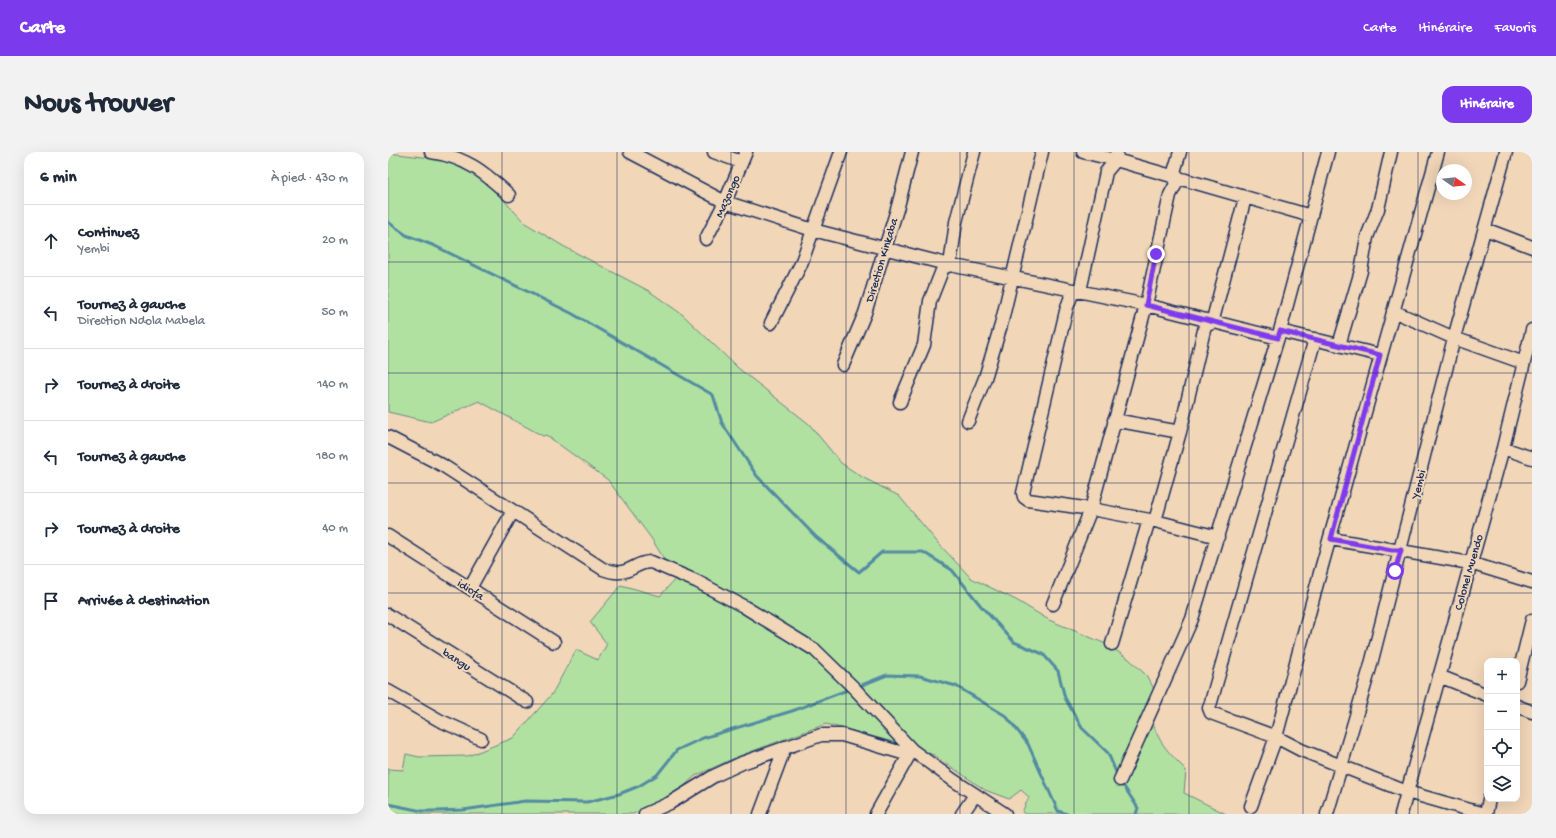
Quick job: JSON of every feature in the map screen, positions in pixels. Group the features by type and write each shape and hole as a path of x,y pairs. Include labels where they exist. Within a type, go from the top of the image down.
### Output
{"street":[{"path":"432,152 448,154 470,163 509,195"},
{"path":"630,152 725,202 813,230 886,247 950,265 1146,305 1212,323 1279,335 1315,339 1380,355"},
{"path":"714,152 744,157"},
{"path":"771,323 790,288 841,152"},
{"name":"Direction Kinkaba","path":"843,365 865,313 886,247 912,152"},
{"path":"950,265 956,222 974,152"},
{"path":"968,421 985,378 1013,278 1042,152"},
{"path":"1083,152 1116,156 1179,178 1311,216"},
{"path":"1179,178 1174,172 1180,152"},
{"path":"1120,780 1192,618 1279,335 1328,152"},
{"path":"1339,345 1361,271 1367,237 1378,210 1391,152"},
{"path":"1251,806 1276,736 1380,355 1438,152"},
{"name":"Yembi","path":"1327,814 1340,765 1370,668 1454,338 1506,152"},
{"path":"1080,291 1106,172 1116,156"},
{"name":"Mazongo","path":"706,239 725,202 744,157"},
{"path":"1053,604 1091,509 1146,305 1170,195 1179,178"},
{"path":"1212,323 1245,198"},
{"path":"1485,229 1532,247"},
{"path":"900,402 924,346 930,301 938,278 943,268 950,265"},
{"path":"1080,291 1072,294 1066,307 1023,493 1024,497 1028,500 1091,509 1152,521 1218,537"},
{"path":"1393,311 1526,369"},
{"path":"1112,644 1180,432 1205,326 1212,323"},
{"name":"Colonel Muendo","path":"1401,814 1470,563 1526,369 1532,330"},
{"path":"1315,339 1210,708 1211,713 1276,736 1301,750 1407,792 1485,814 1488,802"},
{"path":"1114,420 1180,432"},
{"path":"388,437 442,465 603,569 612,572 621,572 651,562 696,581 781,628 815,650 854,688 910,753 1005,814"},
{"path":"1503,448 1532,458"},
{"path":"470,588 513,511"},
{"name":"idiofa","path":"388,536 554,642"},
{"path":"1331,539 1470,563 1532,582"},
{"name":"bangu","path":"388,615 460,662 527,702"},
{"path":"1520,669 1532,620"},
{"path":"1439,676 1484,694"},
{"path":"388,690 439,720 481,739"},
{"path":"1520,707 1532,712"},
{"path":"645,814 670,803 714,776 742,762 821,736 842,735 910,753"},
{"path":"760,814 785,747"},
{"path":"876,814 910,753"},
{"path":"962,814 975,795"}],"green space":[{"path":"388,153 449,160 485,180 525,223 563,246 649,291 683,315 738,368 809,424 841,463 862,477 899,496 938,543 971,578 1016,600 1049,620 1106,644 1129,659 1146,675 1157,694 1152,712 1155,729 1168,751 1186,770 1184,793 1226,814 1025,814 1022,812 1029,797 1021,790 1009,799 985,790 934,755 890,741 826,724 739,756 695,776 672,797 633,814 388,814 388,769 403,770 406,754 419,757 468,756 513,738 552,694 576,650 598,660 607,644 590,622 621,585 660,596 676,578 651,538 608,480 546,435 543,436 479,401 431,422 388,412"}],"waterway":[{"path":"388,222 406,235 435,246 571,313 713,395 722,423 757,476 816,537 859,572 882,552 923,552 952,570 981,606 1014,642 1043,654 1058,671 1065,698 1082,728 1108,753 1118,777"},
{"path":"857,687 887,675 920,676 956,686 1006,716 1028,744 1058,811 1067,814"},
{"path":"388,804 422,811 438,811 463,810 525,801 587,802 619,794 639,786 657,775 677,750 703,738 792,711 850,689"},
{"path":"1121,782 1138,808 1136,814"}],"route":[{"path":"1156,254 1146,305 1212,323 1278,338 1280,331 1380,355 1348,479 1332,530 1331,539 1392,550 1401,550 1395,571"}]}
